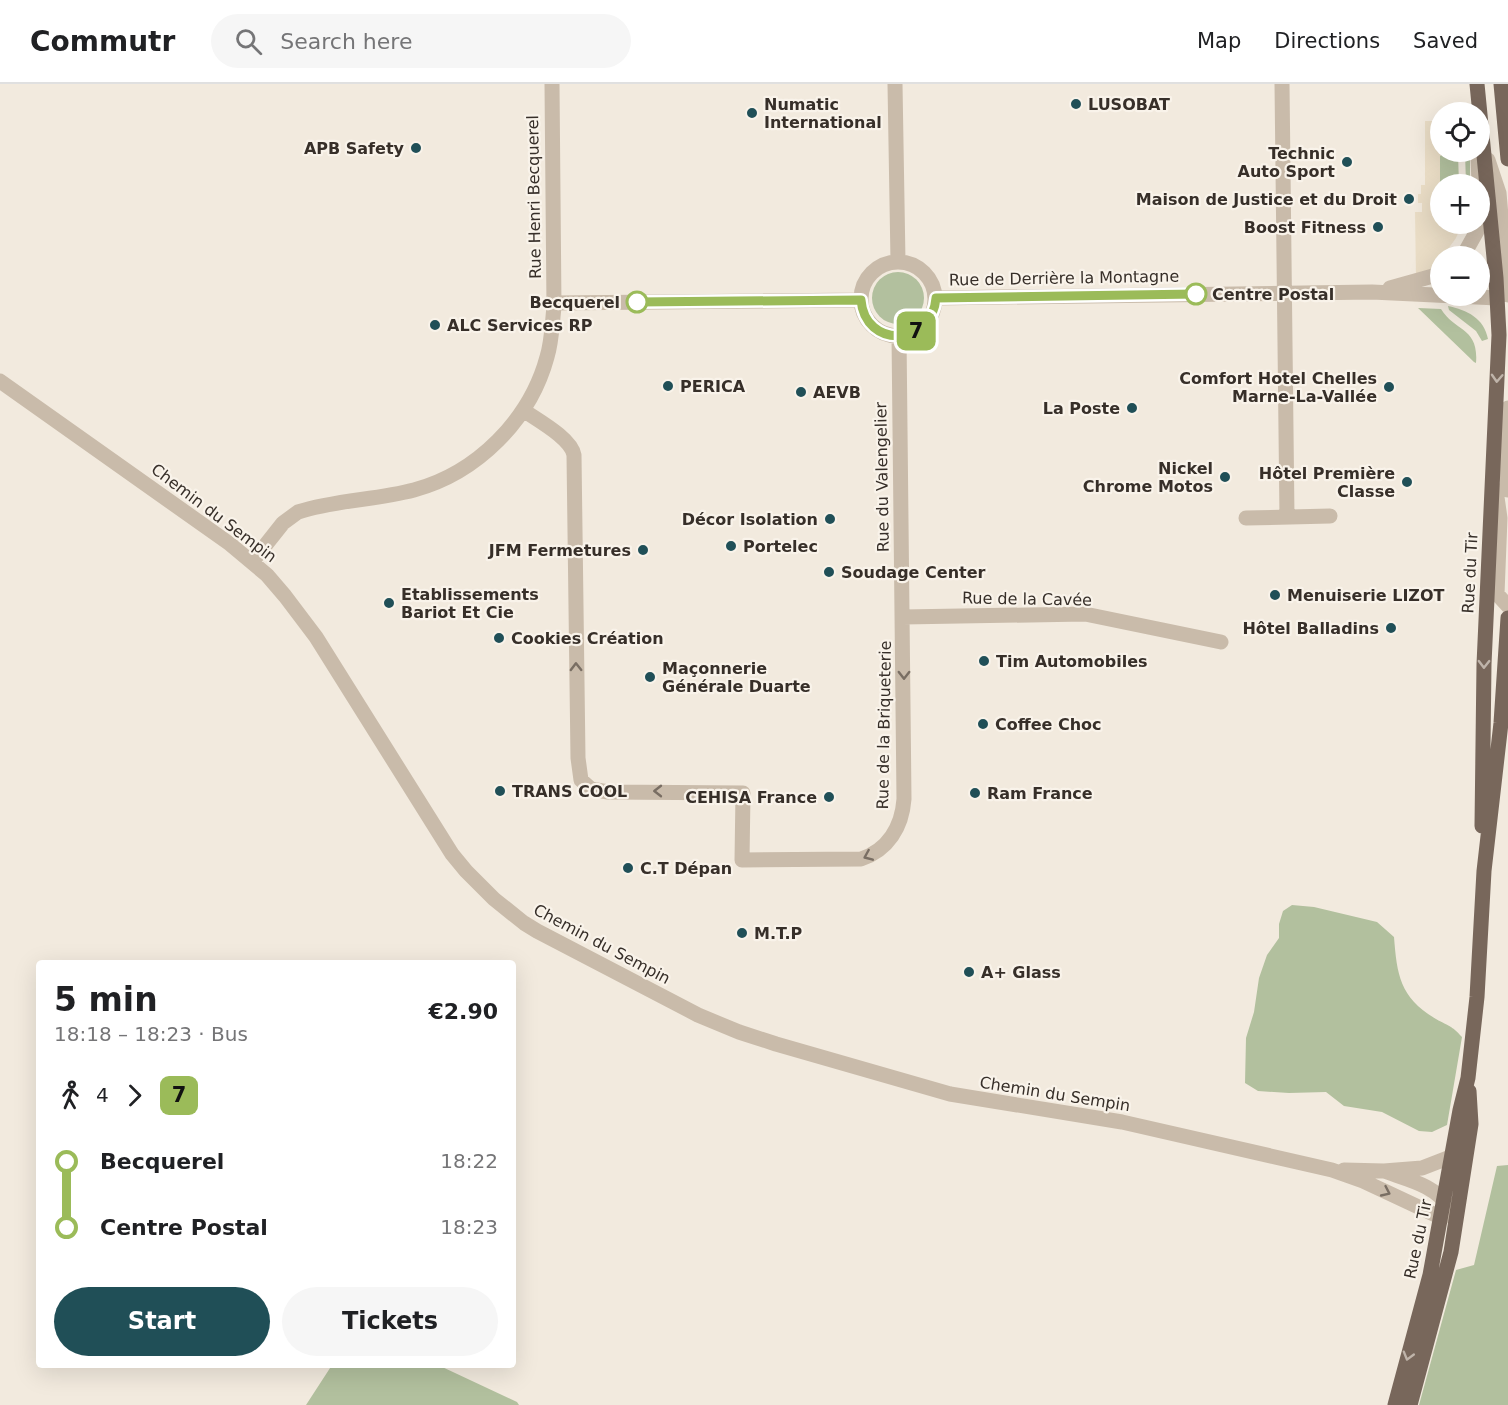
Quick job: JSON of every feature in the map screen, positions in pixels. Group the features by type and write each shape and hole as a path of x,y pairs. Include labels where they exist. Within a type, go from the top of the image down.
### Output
{"main road":[{"path":"1501,84 1508,159"},
{"name":"Rue du Tir","path":"1483,162 1503,290 1484,664 1482,818 1484,871"},
{"name":"Rue du Tir","path":"1395,1405 1430,1275 1468,1078 1477,997 1484,871 1498,752 1508,618"},
{"name":"Rue du Tir","path":"1410,1405 1448,1268 1462,1190 1471,1124 1468,1078"}],"street":[{"name":"Rue Henri Becquerel","path":"252,562 283,524 298,512 425,487 459,471 497,442 523,410 537,385 551,337 554,303 552,84"},
{"path":"895,84 898,261"},
{"path":"1282,84 1287,517"},
{"path":"898,261 913,264 926,274 932,283 936,298 931,317 922,327 911,334 899,336 884,334 872,326 864,314 861,300 865,282 872,273 881,266 898,261"},
{"name":"Rue de Derrière la Montagne","path":"1372,292 1430,277"},
{"path":"1490,281 1503,290"},
{"name":"Rue de Derrière la Montagne","path":"936,298 1503,290"},
{"path":"554,303 861,300"},
{"name":"Rue du Valengelier","path":"899,336 903,617"},
{"name":"Chemin du Sempin","path":"0,381 172,502 252,562 285,596 316,637 439,834 466,871 508,911 556,942 698,1015 776,1044 950,1094 1114,1120 1332,1170 1363,1181 1442,1218"},
{"path":"1508,408 1506,472 1508,490"},
{"name":"Rue de la Briqueterie","path":"523,410 565,439 573,449 578,758 581,780 591,789 608,792 742,793 742,860 861,860 873,855 892,837 904,809 903,617"},
{"path":"1493,470 1500,518 1497,594 1508,606"},
{"path":"1246,518 1330,516"},
{"name":"Rue de la Cavée","path":"903,617 1085,614 1221,642"},
{"name":"Chemin du Sempin","path":"1332,1170 1384,1171 1422,1168 1453,1156"},
{"name":"Chemin du Sempin","path":"1384,1171 1430,1187 1445,1200"},
{"path":"1420,1368 1428,1314 1451,1211 1445,1200"}],"green space":[{"path":"1440,162 1458,162 1459,174 1440,174"},
{"path":"1465,162 1470,162 1470,174 1466,174"},
{"path":"893,272 903,272 913,276 920,283 924,298 920,313 913,320 903,324 893,324 883,320 876,313 872,303 872,293 876,283 883,276"},
{"path":"1448,306 1474,316 1483,326 1488,339 1482,341 1476,331 1449,310"},
{"path":"1418,308 1441,309 1465,331 1474,343 1476,363 1474,362"},
{"path":"1292,905 1314,907 1377,922 1394,937 1399,974 1408,994 1424,1011 1453,1028 1462,1037 1447,1125 1432,1132 1419,1131 1382,1112 1344,1106 1326,1092 1258,1091 1245,1083 1246,1038 1254,1012 1259,978 1267,955 1279,938 1279,924 1283,911"},
{"path":"1508,1165 1508,1405 1419,1405 1456,1270 1474,1265 1497,1166"},
{"path":"330,1368 444,1368 519,1405 306,1405"}],"shaded area":[{"path":"1425,121 1430,121 1430,162 1440,162 1440,174 1430,174 1430,234 1458,234 1450,246 1430,246 1430,271 1416,277 1415,212 1422,212 1422,203 1418,203 1418,194 1421,194 1421,185 1425,185"}],"bus line":[{"name":"7","path":"637,302 861,300 864,314 872,326 884,334 899,336 911,334 927,322 931,317 936,298 1196,294"}],"place":[{"name":"LUSOBAT","path":"1076,104"},
{"name":"Numatic International","path":"752,113"},
{"name":"APB Safety","path":"416,148"},
{"name":"Technic Auto Sport","path":"1347,162"},
{"name":"Maison de Justice et du Droit","path":"1409,199"},
{"name":"Boost Fitness","path":"1378,227"},
{"name":"Centre Postal","path":"1196,294"},
{"name":"Becquerel","path":"637,302"},
{"name":"ALC Services RP","path":"435,325"},
{"name":"PERICA","path":"668,386"},
{"name":"Comfort Hotel Chelles Marne-La-Vallée","path":"1389,387"},
{"name":"AEVB","path":"801,392"},
{"name":"La Poste","path":"1132,408"},
{"name":"Nickel Chrome Motos","path":"1225,477"},
{"name":"Hôtel Première Classe","path":"1407,482"},
{"name":"Décor Isolation","path":"830,519"},
{"name":"Portelec","path":"731,546"},
{"name":"JFM Fermetures","path":"643,550"},
{"name":"Soudage Center","path":"829,572"},
{"name":"Menuiserie LIZOT","path":"1275,595"},
{"name":"Etablissements Bariot Et Cie","path":"389,603"},
{"name":"Hôtel Balladins","path":"1391,628"},
{"name":"Cookies Création","path":"499,638"},
{"name":"Tim Automobiles","path":"984,661"},
{"name":"Maçonnerie Générale Duarte","path":"650,677"},
{"name":"Coffee Choc","path":"983,724"},
{"name":"TRANS COOL","path":"500,791"},
{"name":"Ram France","path":"975,793"},
{"name":"CEHISA France","path":"829,797"},
{"name":"C.T Dépan","path":"628,868"},
{"name":"M.T.P","path":"742,933"},
{"name":"A+ Glass","path":"969,972"}]}
